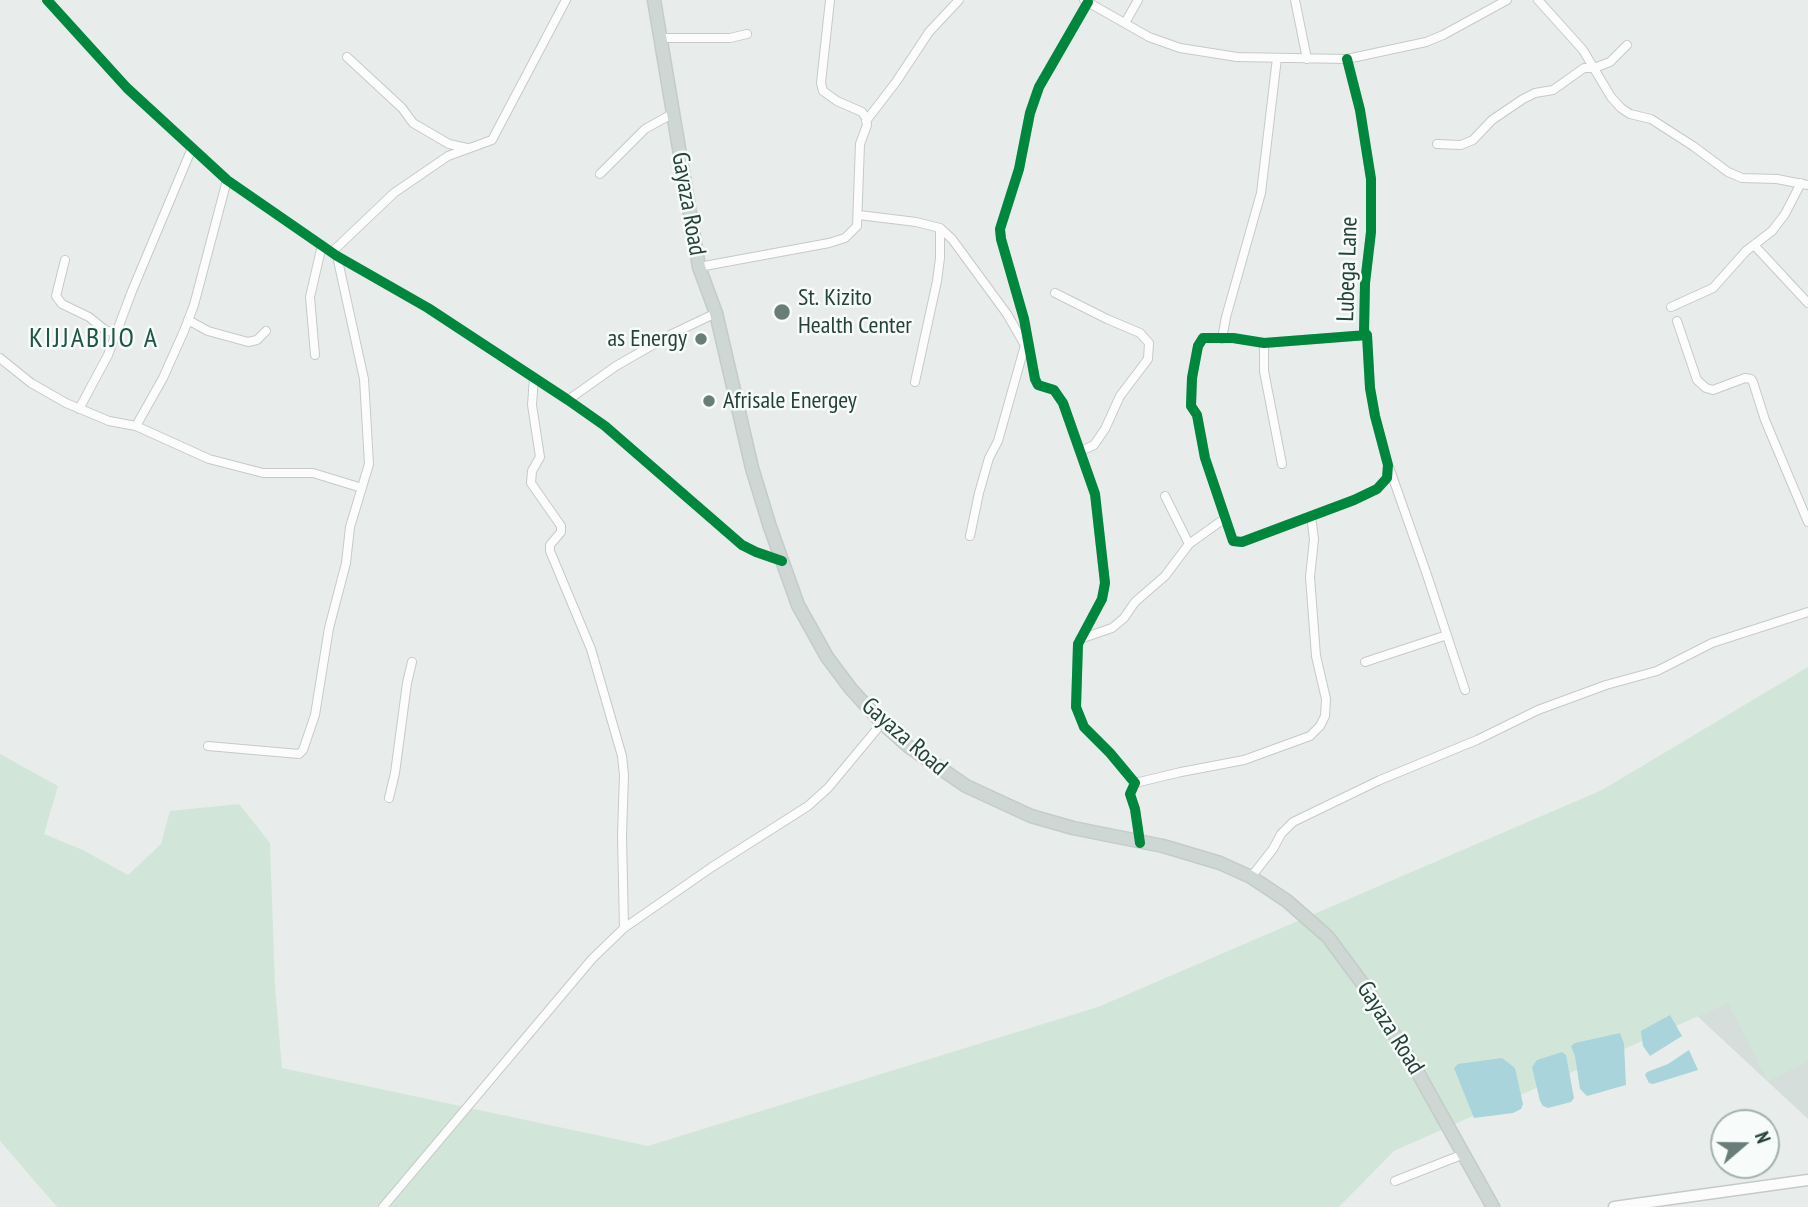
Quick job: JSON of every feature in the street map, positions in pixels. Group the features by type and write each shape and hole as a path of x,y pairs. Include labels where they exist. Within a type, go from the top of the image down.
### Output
{"main road":[{"name":"Gayaza Road","path":"653,0 699,267 716,313 752,468 798,605 827,657 850,689 881,723 940,770 992,800 1031,816 1073,828 1190,853 1220,863 1251,877 1287,901 1328,937 1365,987 1419,1073 1493,1207"}],"street":[{"path":"47,0 127,88 227,180 335,254 439,314 568,400 605,426 742,545 782,561"},
{"path":"335,254 394,193 448,156 492,140 566,0"},
{"path":"830,0 821,83 823,91 863,113 866,121"},
{"path":"699,267 845,239 854,231 859,215 860,144 866,121 891,90 929,33 959,0"},
{"path":"1125,23 1138,0"},
{"path":"1295,0 1307,59"},
{"path":"1135,783 1078,717 1077,645 1102,599 1105,583 1095,494 1063,403 1054,390 1038,384 1035,379 1027,349 1024,319 1001,239 1000,229 1019,169 1030,113 1039,87 1086,1 1149,37 1180,48 1237,57 1347,59 1426,42 1507,0"},
{"path":"1538,0 1583,50 1621,108 1630,114 1651,119 1728,172 1742,178 1804,184 1772,231 1754,245 1713,288 1671,307"},
{"path":"660,38 718,38 747,34"},
{"path":"1437,144 1461,145 1473,140 1492,120 1523,99 1535,93 1553,90 1584,68 1594,68 1610,62 1627,45"},
{"path":"347,57 402,108 414,123 449,144 470,149"},
{"path":"1222,339 1261,193 1277,58"},
{"name":"Lubega Lane","path":"1347,59 1360,110 1371,179 1371,232 1364,332 1367,335 1370,388 1376,422 1388,465 1465,690"},
{"path":"600,174 645,129 672,114"},
{"path":"79,409 101,370 192,148"},
{"path":"135,426 163,378 188,320 227,180"},
{"path":"859,215 916,222 940,228 952,239 1007,314 1027,349 998,441 989,458 970,536"},
{"path":"915,382 937,281 940,228"},
{"path":"315,355 310,298 322,245"},
{"path":"1754,245 1808,303"},
{"path":"208,746 214,744 237,750 299,754 303,750 318,701 329,628 346,563 349,527 369,464 365,387 335,254"},
{"path":"65,260 56,296 62,304 89,317 105,330 115,333"},
{"path":"1055,293 1140,332 1149,344 1148,359 1120,396 1105,429 1094,445 1081,452"},
{"path":"568,400 617,366 670,335 716,313"},
{"path":"188,320 208,331 248,342 257,340 266,331"},
{"path":"1677,321 1697,380 1706,388 1713,390 1745,379 1754,382 1765,420 1808,522"},
{"path":"1367,335 1264,343 1233,338 1203,338 1198,346 1192,378 1191,406 1197,415 1205,458 1224,519 1230,536 1238,544 1377,489 1387,478 1388,465"},
{"path":"1264,343 1264,371 1282,464"},
{"path":"0,358 31,383 79,409 109,421 135,426 209,459 263,473 313,474 362,488"},
{"path":"534,377 532,405 540,457 532,471 531,483 561,526 561,532 550,545 550,551 591,649 622,756 624,928"},
{"path":"1165,496 1189,544"},
{"path":"1135,783 1244,760 1310,736 1320,726 1325,716 1326,699 1316,656 1310,577 1314,539 1311,516"},
{"path":"1080,639 1112,628 1124,618 1135,602 1165,576 1189,544 1224,519"},
{"path":"1251,877 1293,822 1380,780 1477,740 1538,710 1606,685 1657,671 1712,643 1808,612"},
{"path":"1365,662 1447,635"},
{"path":"389,798 412,662"},
{"path":"383,1207 592,959 624,928 712,867 808,806 828,788 881,723"},
{"path":"1135,783 1130,794 1140,843"},
{"path":"1395,1181 1464,1154"},
{"path":"1614,1207 1808,1180"}],"shaded area":[{"path":"1808,956 1808,1119 1695,1014"}],"green space":[{"path":"1808,667 1808,1061 1768,1081 1728,1003 1394,1151 1339,1207 57,1207 0,1141 0,754 58,786 44,834 83,850 128,875 161,844 170,811 239,804 270,843 275,986 282,1068 648,1146 1098,1007 1602,790"}],"water":[{"path":"1670,1015 1682,1036 1650,1056 1643,1046 1641,1031"},
{"path":"1620,1033 1624,1044 1626,1085 1587,1096 1580,1089 1571,1046"},
{"path":"1689,1050 1698,1070 1649,1083 1645,1075 1647,1072 1668,1064"},
{"path":"1562,1052 1566,1055 1574,1098 1571,1102 1548,1108 1540,1101 1532,1067 1537,1060"},
{"path":"1502,1058 1515,1068 1523,1104 1521,1109 1513,1113 1474,1118 1454,1068 1458,1064"}],"cycle path":[{"path":"47,0 127,88 227,180 337,256 428,308 568,400 605,426 742,545 782,561"},
{"path":"1088,2 1039,87 1030,113 1019,169 1000,229 1024,319 1035,379 1038,385 1054,390 1063,403 1095,494 1105,583 1102,599 1078,644 1076,707 1084,727 1135,783 1130,794 1140,843"},
{"path":"1347,59 1360,110 1371,179 1371,232 1365,283 1364,332 1367,335 1370,388 1375,416 1388,465 1387,478 1377,489 1354,500 1242,542 1233,541 1205,458 1197,415 1191,406 1192,378 1198,346 1203,338 1233,338 1264,343 1367,335"}],"place":[{"name":"St. Kizito Health Center","path":"782,312"},
{"name":"as Energy","path":"701,339"},
{"name":"Afrisale Energey","path":"709,401"}],"district":[{"name":"KIJJABIJO A","path":"94,339"}]}
